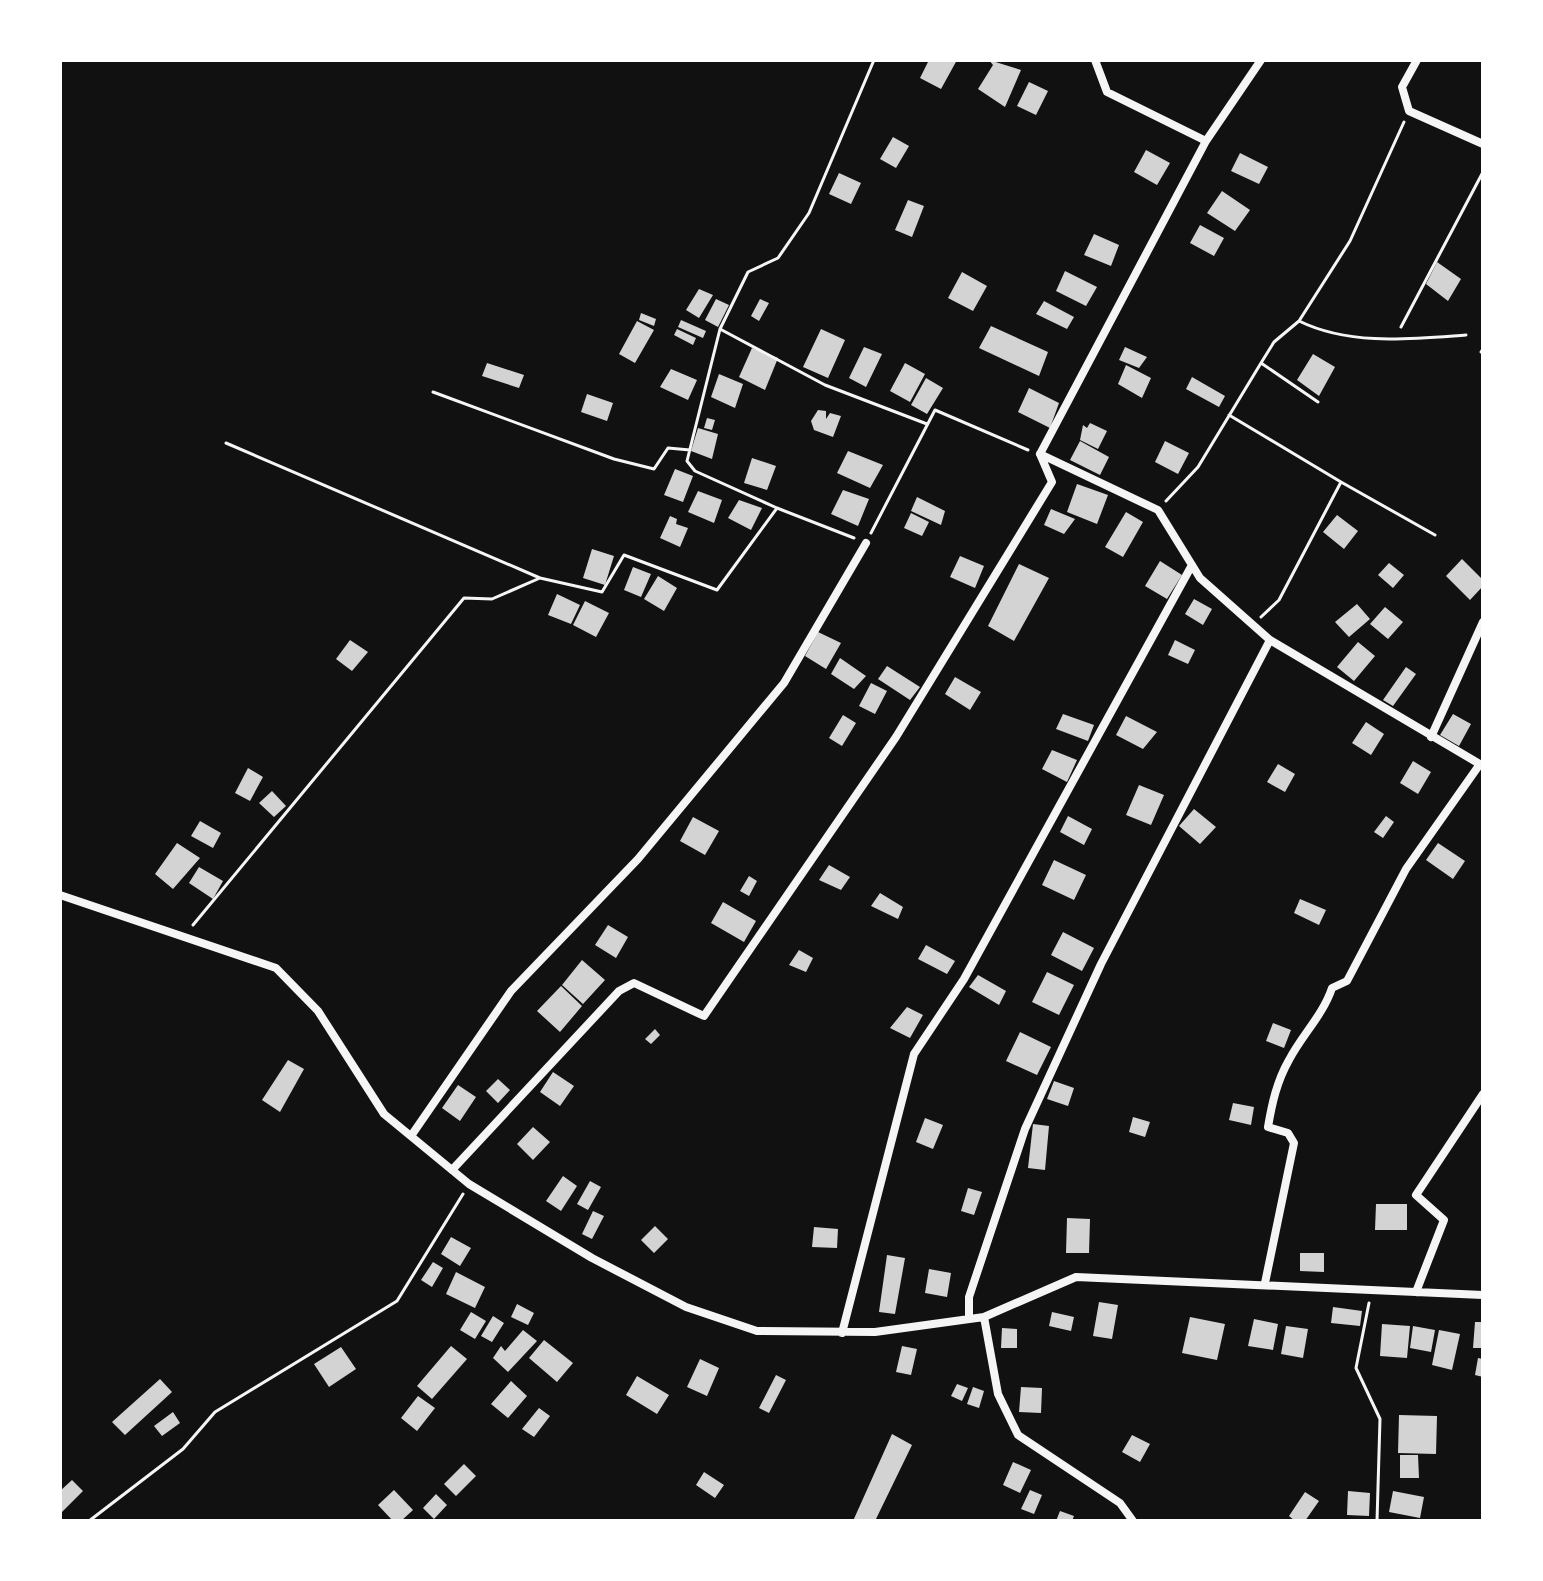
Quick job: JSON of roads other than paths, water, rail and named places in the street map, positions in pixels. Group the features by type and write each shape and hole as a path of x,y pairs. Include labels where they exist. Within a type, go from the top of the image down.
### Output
{"street":[{"path":"1095,60 1107,92 1206,141"},
{"path":"1040,454 1206,141 1261,60"},
{"path":"1417,60 1402,87 1409,111 1483,144"},
{"path":"1040,454 1158,510 1200,578 1255,623 1270,640 1482,765 1406,869 1347,981 1332,988 1327,1003 1290,1058 1274,1092 1268,1127 1288,1133 1294,1143 1265,1283"},
{"path":"452,1170 619,991 634,983 704,1016 896,737 1052,482 1040,454"},
{"path":"411,1136 511,991 638,859 784,683 866,543"},
{"path":"842,1333 914,1054 964,979 1192,565"},
{"path":"1431,737 1483,622"},
{"path":"969,1318 969,1297 1025,1129 1101,964 1270,640"},
{"path":"60,895 276,968 318,1011 384,1114 469,1184 592,1258 686,1307 757,1331 875,1332 984,1317 1076,1277 1483,1295"},
{"path":"1416,1292 1444,1220 1416,1195 1483,1094"},
{"path":"984,1317 998,1394 1018,1435 1120,1503 1133,1521"}]}
